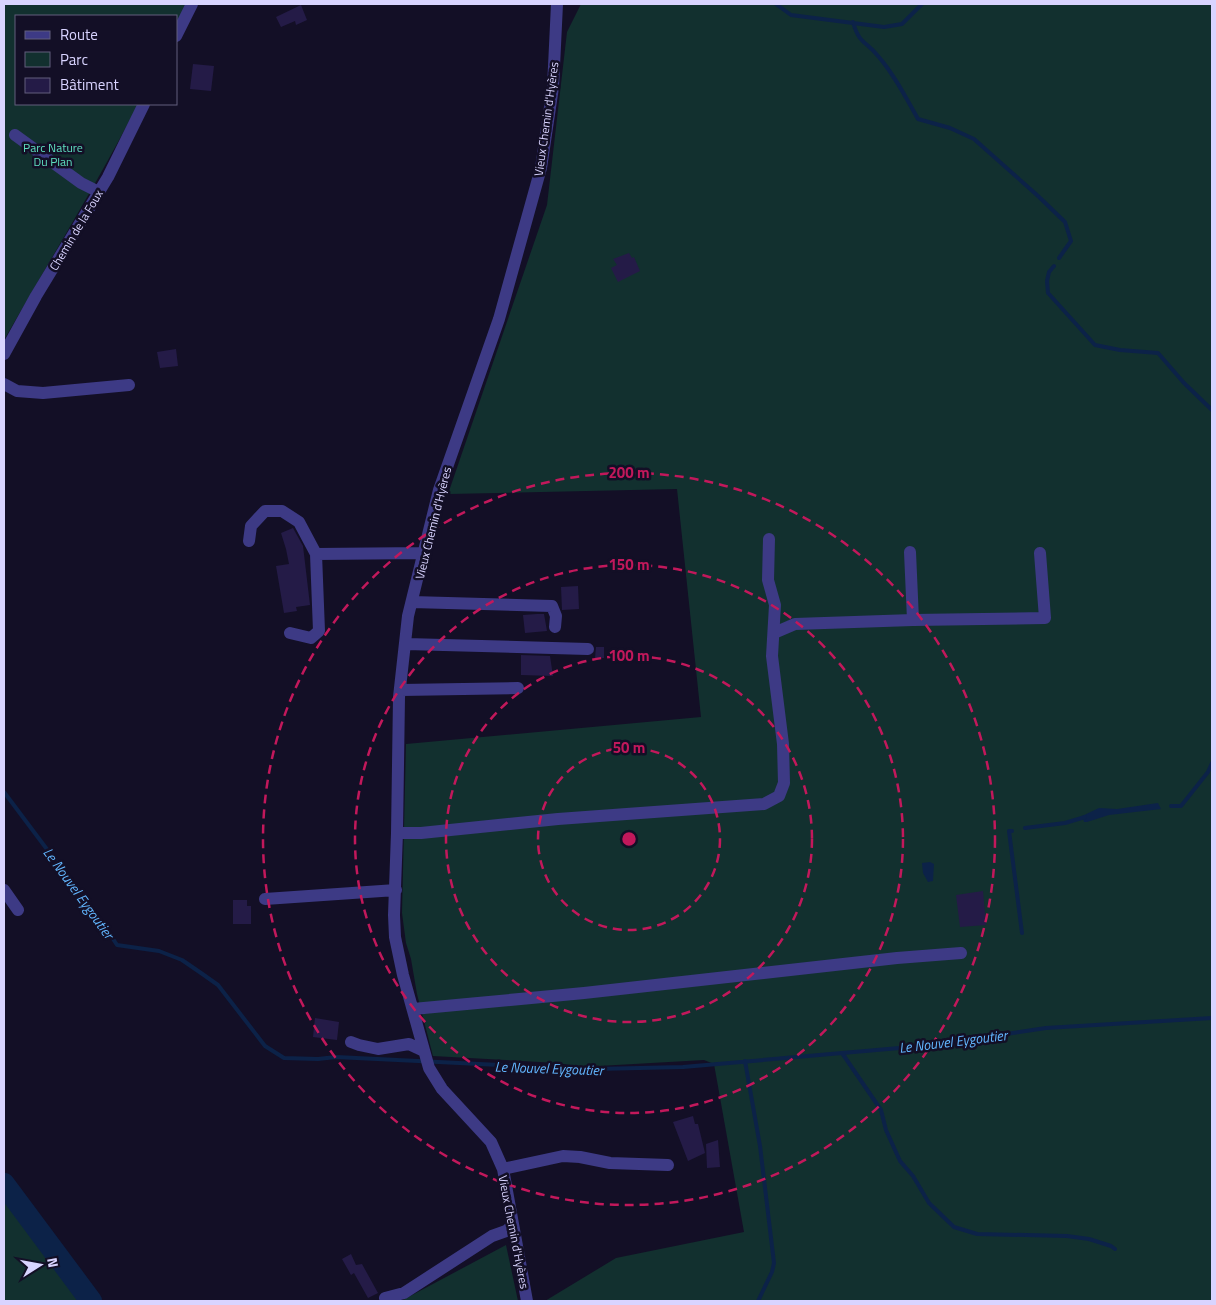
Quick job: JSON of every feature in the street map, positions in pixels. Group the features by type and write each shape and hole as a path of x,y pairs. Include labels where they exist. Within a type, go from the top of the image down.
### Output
{"street":[{"path":"178,32 192,4"},
{"name":"Vieux Chemin d'Hyères","path":"527,1301 503,1169 491,1142 442,1089 429,1068 395,937 394,915 401,690 408,616 440,490 499,319 540,168 553,87 558,4"},
{"name":"Chemin de la Foux","path":"4,354 108,177 144,105"},
{"path":"15,135 81,183 99,192"},
{"path":"4,384 17,391 43,393 129,385"},
{"path":"249,541 251,526 265,511 282,511 299,522 316,554 319,632 310,638 290,633"},
{"path":"398,833 421,833 558,819 764,804 779,796 784,783 783,744 772,656 775,605 768,580 769,539"},
{"path":"910,552 913,620"},
{"path":"316,554 425,553"},
{"path":"774,633 795,624 1045,618 1040,553"},
{"path":"412,602 552,606 556,616 555,627"},
{"path":"406,644 588,649"},
{"path":"401,690 518,688"},
{"path":"4,890 18,910"},
{"path":"266,899 396,890"},
{"path":"413,1008 584,994 897,958 961,954"},
{"path":"351,1042 378,1049 408,1044 424,1051"},
{"path":"503,1169 563,1156 610,1163 668,1165"},
{"path":"385,1298 404,1293 492,1236 506,1231 513,1226"}],"green space":[{"name":"Parc Nature Du Plan","path":"4,4 186,4 178,20 178,15 15,15 15,105 137,105 4,340"},
{"path":"581,4 1212,4 1212,1301 545,1301 616,1258 744,1232 714,1064 704,1060 581,1067 558,1063 433,1056 417,994 411,959 406,943 402,913 406,744 701,717 677,489 448,494 547,205 567,32"},
{"path":"4,1178 95,1301 4,1301"},
{"path":"506,1245 518,1301 401,1301"}],"water":[{"path":"1158,803 1161,809 1109,815 1087,822 1084,822 1082,816 1099,808 1117,809"},
{"path":"930,862 934,864 933,881 928,882 923,873 922,863"}],"building":[{"path":"301,5 307,20 296,25 295,21 281,27 276,17"},
{"path":"193,64 214,66 211,91 190,89"},
{"path":"629,253 632,258 634,257 640,271 618,282 611,268 617,265 613,259"},
{"path":"176,349 178,366 160,368 157,352"},
{"path":"293,528 303,546 310,605 296,607 297,611 284,613 276,566 289,564 281,533"},
{"path":"578,586 579,609 562,610 561,587"},
{"path":"544,614 547,631 525,633 523,615"},
{"path":"596,647 604,647 604,658 595,658"},
{"path":"521,655 550,656 553,676 521,675"},
{"path":"983,891 986,925 960,927 956,895"},
{"path":"233,900 247,900 247,906 251,906 251,924 233,924"},
{"path":"315,1018 339,1022 337,1040 313,1037"},
{"path":"693,1116 695,1124 698,1124 705,1153 688,1161 673,1122"},
{"path":"718,1140 720,1167 707,1168 706,1144"},
{"path":"351,1254 356,1265 362,1264 378,1293 368,1298 354,1273 351,1275 342,1259"}],"waterway":[{"path":"776,4 791,15 884,27 902,24 922,4"},
{"path":"853,22 860,38 874,51 889,70 918,119 950,128 974,139 1065,222 1071,241 1059,258"},
{"path":"1054,266 1049,272 1047,281 1048,293 1095,345 1120,350 1158,353 1184,383 1212,410"},
{"path":"1171,806 1181,806 1208,772 1212,763"},
{"name":"Le Nouvel Eygoutier","path":"4,792 117,945 159,951 182,960 218,985 265,1046 284,1058 318,1059 336,1057 543,1067 578,1072 595,1069 683,1067 934,1045 1046,1028 1212,1018"},
{"path":"1025,828 1065,823 1085,817"},
{"path":"1012,831 1009,831 1022,933"},
{"path":"842,1053 881,1110 886,1130 900,1161 913,1176 929,1203 954,1227 977,1234 1067,1236 1089,1239 1115,1249"},
{"path":"745,1061 760,1146 774,1263 772,1272 758,1301"},
{"path":"4,1184 91,1301"}]}
